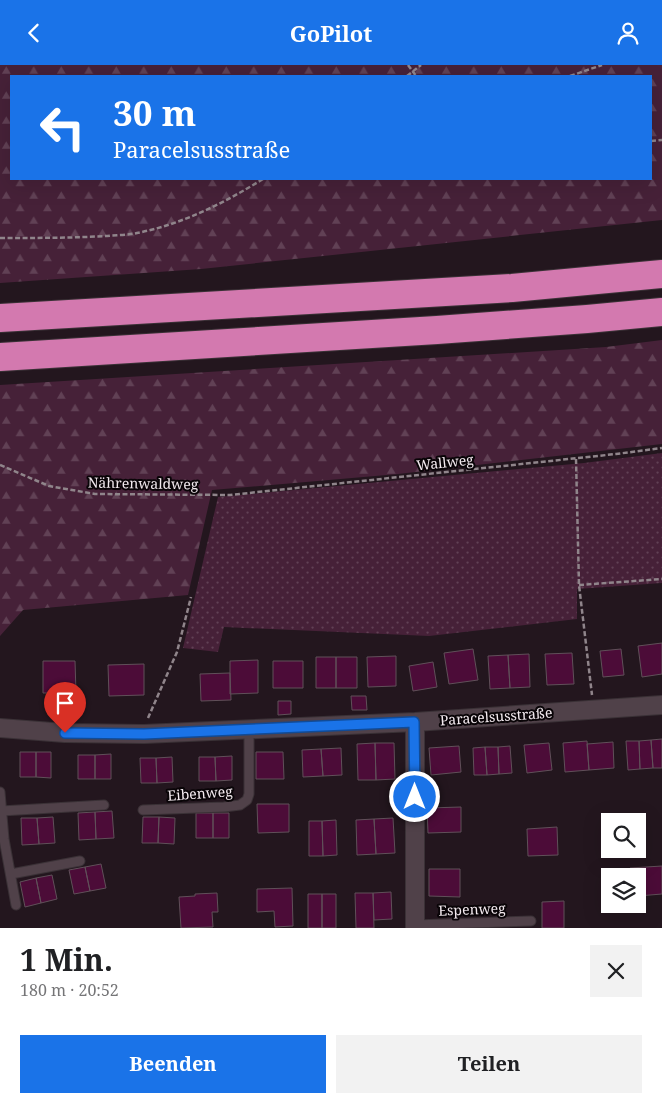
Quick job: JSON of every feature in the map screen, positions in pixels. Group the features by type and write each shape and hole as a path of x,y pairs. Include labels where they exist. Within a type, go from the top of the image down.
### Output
{"highway":[{"path":"0,319 512,288 662,273"},
{"path":"0,357 465,328 662,312"}],"street":[{"name":"Paracelsusstraße","path":"0,728 65,733 144,734 414,722 662,705"},
{"path":"414,722 415,927"}],"lane":[{"name":"Eibenweg","path":"143,810 224,807 240,805 247,800 249,794 249,729"},
{"path":"0,792 4,839 16,905"},
{"path":"1,811 104,805"},
{"path":"11,874 80,861"},
{"name":"Espenweg","path":"415,927 531,921"}],"path":[{"path":"408,65 415,75"},
{"path":"408,75 421,65"},
{"path":"573,75 602,65"},
{"path":"0,238 78,238 136,233 172,224 211,208 261,180"},
{"name":"Wallweg","path":"230,495 662,448"},
{"path":"576,458 579,585 593,709"},
{"name":"Nährenwaldweg","path":"0,465 49,487 95,495 230,495"},
{"path":"579,585 662,579"},
{"path":"144,734 147,721 177,652 191,597"}],"green space":[{"path":"0,65 662,65 662,220 201,269 0,283"},
{"path":"662,340 662,444 398,474 212,490 188,595 23,610 0,636 0,385 606,347"},
{"path":"662,453 662,583 577,589 577,619 429,636 224,627 218,652 183,648 218,497 584,463"}],"building":[{"path":"662,643 662,674 642,677 638,646"},
{"path":"473,649 478,680 449,684 444,653"},
{"path":"621,649 624,675 603,677 600,651"},
{"path":"572,653 574,684 547,685 545,654"},
{"path":"529,654 530,687 510,688 508,655"},
{"path":"508,655 510,688 490,689 488,656"},
{"path":"396,656 396,686 368,687 367,657"},
{"path":"316,657 336,657 336,688 316,688"},
{"path":"336,657 357,657 357,688 336,688"},
{"path":"258,660 258,693 230,694 230,661"},
{"path":"43,661 75,661 76,693 43,693"},
{"path":"273,661 303,661 303,688 273,688"},
{"path":"433,662 437,687 413,691 409,666"},
{"path":"144,664 144,695 109,696 108,665"},
{"path":"230,673 231,700 201,701 200,674"},
{"path":"351,696 366,696 367,710 352,710"},
{"path":"278,701 291,701 291,714 278,715"},
{"path":"662,739 662,768 653,768 651,740"},
{"path":"651,740 653,768 640,769 639,741"},
{"path":"587,741 589,770 565,772 563,743"},
{"path":"626,741 639,741 640,769 628,770"},
{"path":"613,742 614,768 589,770 587,744"},
{"path":"375,743 376,780 358,780 357,744"},
{"path":"375,743 394,743 395,779 376,780"},
{"path":"549,743 552,770 527,773 524,745"},
{"path":"459,746 461,772 431,775 429,748"},
{"path":"510,746 512,773 499,774 498,747"},
{"path":"485,747 487,775 474,775 473,748"},
{"path":"485,747 498,747 499,774 487,775"},
{"path":"341,748 342,775 323,776 321,749"},
{"path":"321,749 323,776 303,777 302,750"},
{"path":"20,752 36,752 36,777 20,777"},
{"path":"36,752 51,752 51,778 36,777"},
{"path":"256,752 283,752 284,779 256,779"},
{"path":"111,754 111,779 95,779 95,755"},
{"path":"78,755 95,755 95,779 78,779"},
{"path":"232,756 232,780 216,781 215,757"},
{"path":"172,757 173,782 157,783 156,758"},
{"path":"199,757 215,757 216,781 199,781"},
{"path":"140,758 156,758 157,783 141,783"},
{"path":"257,804 289,804 289,832 258,833"},
{"path":"461,807 461,832 428,833 427,808"},
{"path":"112,811 114,838 96,839 95,812"},
{"path":"95,812 96,839 79,840 78,813"},
{"path":"196,813 213,813 213,838 196,838"},
{"path":"213,813 229,813 229,838 213,838"},
{"path":"53,817 55,843 39,844 37,818"},
{"path":"143,817 159,817 158,843 142,843"},
{"path":"159,817 175,818 174,844 158,843"},
{"path":"21,818 37,818 39,844 22,845"},
{"path":"393,818 395,853 376,854 374,819"},
{"path":"374,819 376,854 357,855 356,820"},
{"path":"336,820 337,855 323,856 322,821"},
{"path":"309,821 322,821 323,856 309,856"},
{"path":"557,827 558,855 528,856 527,829"},
{"path":"101,864 106,888 90,891 85,867"},
{"path":"662,866 662,894 646,895 646,868 630,868"},
{"path":"85,867 90,891 74,894 69,870"},
{"path":"429,869 460,869 460,897 429,896"},
{"path":"52,875 57,899 41,903 36,878"},
{"path":"36,878 41,903 25,907 20,882"},
{"path":"292,888 293,926 275,927 274,911 257,912 257,889"},
{"path":"391,892 392,919 374,920 373,893"},
{"path":"217,893 218,912 212,912 213,927 181,928 179,897"},
{"path":"355,893 373,893 374,928 356,928"},
{"path":"308,894 322,894 322,928 308,928"},
{"path":"322,894 336,894 336,928 322,928"},
{"path":"564,901 564,928 542,928 542,902"}],"route":[{"path":"65,733 144,734 414,722 415,797"}]}
